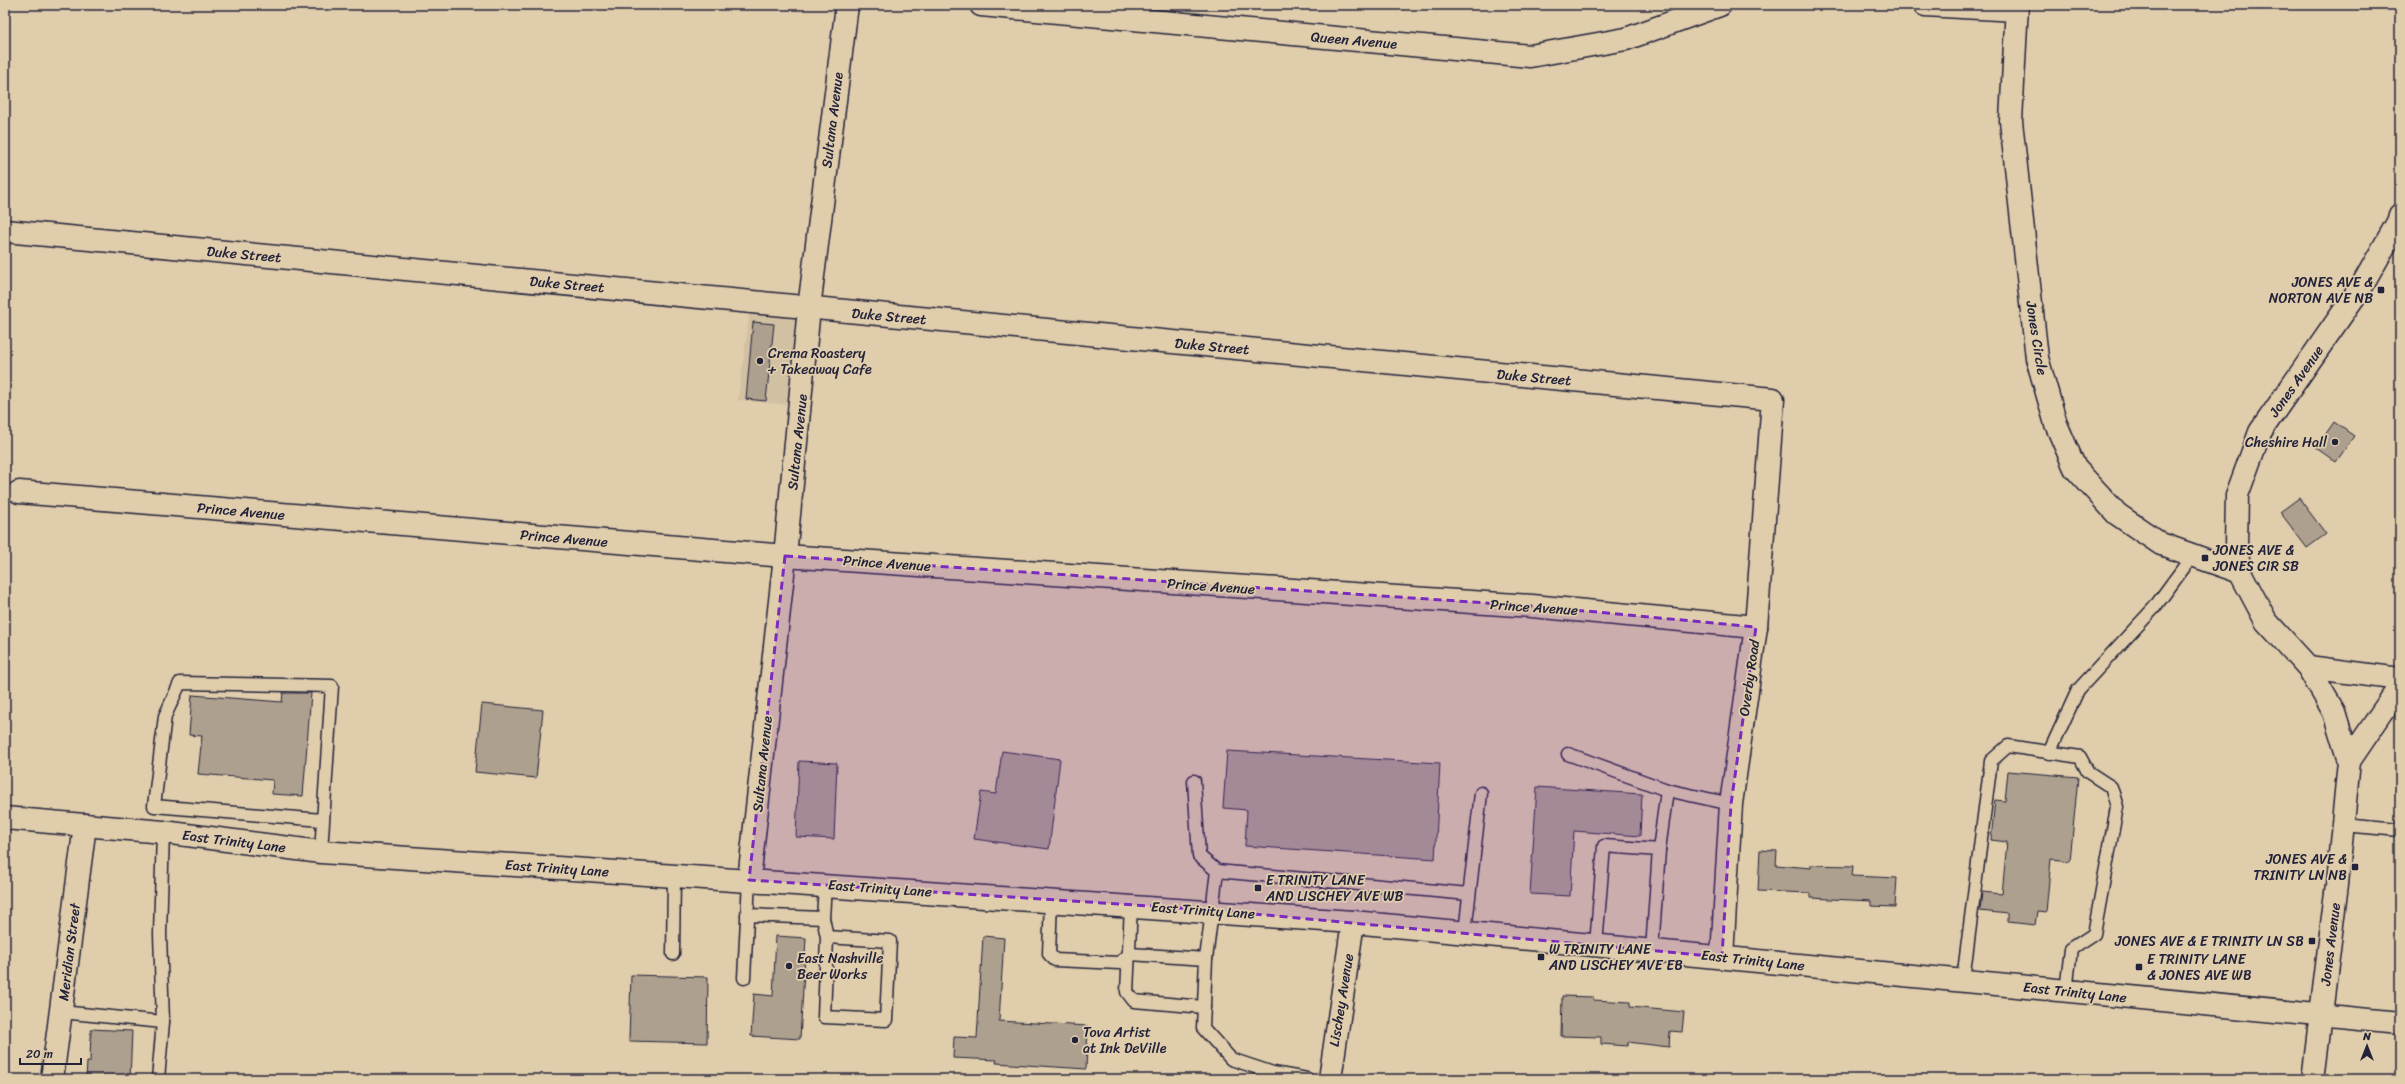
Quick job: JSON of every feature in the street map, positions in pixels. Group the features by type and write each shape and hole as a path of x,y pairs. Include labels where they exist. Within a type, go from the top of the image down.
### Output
{"street":[{"name":"Sultana Avenue","path":"749,880 785,556 809,308 847,5"},
{"name":"Queen Avenue","path":"981,5 1530,56 1626,39 1720,5"},
{"path":"1925,5 2016,8"},
{"name":"Jones Circle","path":"2016,8 2011,121 2037,358 2056,424 2075,468 2117,514 2161,544 2240,572"},
{"name":"Jones Avenue","path":"2313,1079 2343,825 2349,761 2334,712 2308,667 2266,621 2240,572 2236,546 2237,495 2260,432 2363,284 2399,220"},
{"name":"Duke Street","path":"5,231 1773,399"},
{"name":"Overby Road","path":"1722,957 1731,804 1756,627 1773,399"},
{"name":"Prince Avenue","path":"19,492 785,556 1532,606 1756,627"},
{"path":"2308,667 2400,678"},
{"path":"2349,761 2400,686"},
{"name":"East Trinity Lane","path":"5,818 163,832 320,852 674,877 749,880 1211,910 1353,922 2400,1023"},
{"name":"Meridian Street","path":"52,1079 85,825"},
{"name":"Lischey Avenue","path":"1330,1079 1353,922"}],"lane":[{"path":"2049,753 2078,690 2154,608 2193,555"},
{"path":"320,852 332,686 180,683 165,716 154,806 322,820"},
{"path":"1963,980 1991,761 2008,746 2080,757 2088,772 2111,787 2117,807 2094,934 2071,949 2066,991"},
{"path":"1568,754 1667,790 1731,804"},
{"path":"1194,781 1199,856 1217,870 1469,894"},
{"path":"1652,950 1659,850 1667,790"},
{"path":"1464,932 1481,793"},
{"path":"2343,825 2400,830"},
{"path":"158,1079 163,1022 160,934 163,832"},
{"path":"1596,945 1604,846 1659,850"},
{"path":"1217,870 1206,959 1203,1028 1231,1058 1272,1073 1307,1079"},
{"path":"673,954 674,877"},
{"path":"744,978 749,880"},
{"path":"825,885 823,918 827,937 824,1017 886,1020 890,941 827,937"},
{"path":"1051,900 1049,954 1055,960 1119,963 1130,954 1206,959"},
{"path":"1131,906 1130,954 1127,992 1134,1001 1204,1007"},
{"path":"747,915 823,918"},
{"path":"61,1012 163,1022"}],"highlighted area":[{"path":"785,556 1532,606 1756,627 1731,804 1722,957 1211,910 749,880"}],"shaded area":[{"path":"751,302 809,308 801,406 738,400"}],"building":[{"name":"Crema Roastery + Takeaway Cafe","path":"753,322 774,324 766,401 746,399"},
{"name":"Cheshire Hall","path":"2334,422 2354,436 2336,462 2316,448"},
{"path":"2299,498 2326,534 2307,548 2280,512"},
{"path":"283,693 311,693 303,796 272,794 273,780 198,774 202,736 189,735 192,695 282,702"},
{"path":"482,704 543,710 536,778 475,772"},
{"path":"1002,751 1060,759 1049,849 974,839 981,792 996,794"},
{"path":"1227,751 1440,763 1435,859 1245,846 1247,810 1223,808"},
{"path":"799,761 837,763 834,839 796,837"},
{"path":"2008,771 2078,777 2070,861 2051,859 2046,912 2037,911 2035,925 2008,922 2008,914 1980,911 1982,892 2002,894 2007,842 1991,840 1995,800 2005,801"},
{"path":"1537,787 1642,794 1640,836 1574,831 1570,896 1530,894"},
{"path":"1760,850 1777,851 1776,865 1811,868 1811,865 1853,866 1852,876 1897,878 1895,907 1871,906 1871,901 1810,898 1810,893 1758,891"},
{"name":"East Nashville Beer Works","path":"776,936 806,938 800,1039 751,1036 754,994 773,996"},
{"path":"983,936 1004,938 999,1021 1088,1026 1086,1069 996,1063 997,1060 953,1058 954,1037 977,1038"},
{"path":"631,975 708,977 707,1043 629,1041"},
{"path":"1562,996 1593,997 1593,1000 1630,1002 1630,1007 1684,1012 1682,1032 1670,1031 1669,1047 1628,1042 1628,1046 1601,1044 1601,1037 1561,1036"},
{"path":"91,1029 132,1031 130,1079 86,1079 87,1062 90,1062"}],"place":[{"name":"JONES AVE & NORTON AVE NB","path":"2381,290"},
{"name":"Crema Roastery + Takeaway Cafe","path":"760,361"},
{"name":"Cheshire Hall","path":"2335,442"},
{"name":"JONES AVE & JONES CIR SB","path":"2205,558"},
{"name":"JONES AVE & TRINITY LN NB","path":"2355,867"},
{"name":"E TRINITY LANE AND LISCHEY AVE WB","path":"1258,888"},
{"name":"JONES AVE & E TRINITY LN SB","path":"2312,941"},
{"name":"W TRINITY LANE AND LISCHEY AVE EB","path":"1541,957"},
{"name":"East Nashville Beer Works","path":"789,966"},
{"name":"E TRINITY LANE & JONES AVE WB","path":"2139,967"},
{"name":"Tova Artist at Ink DeVille","path":"1075,1040"}]}
